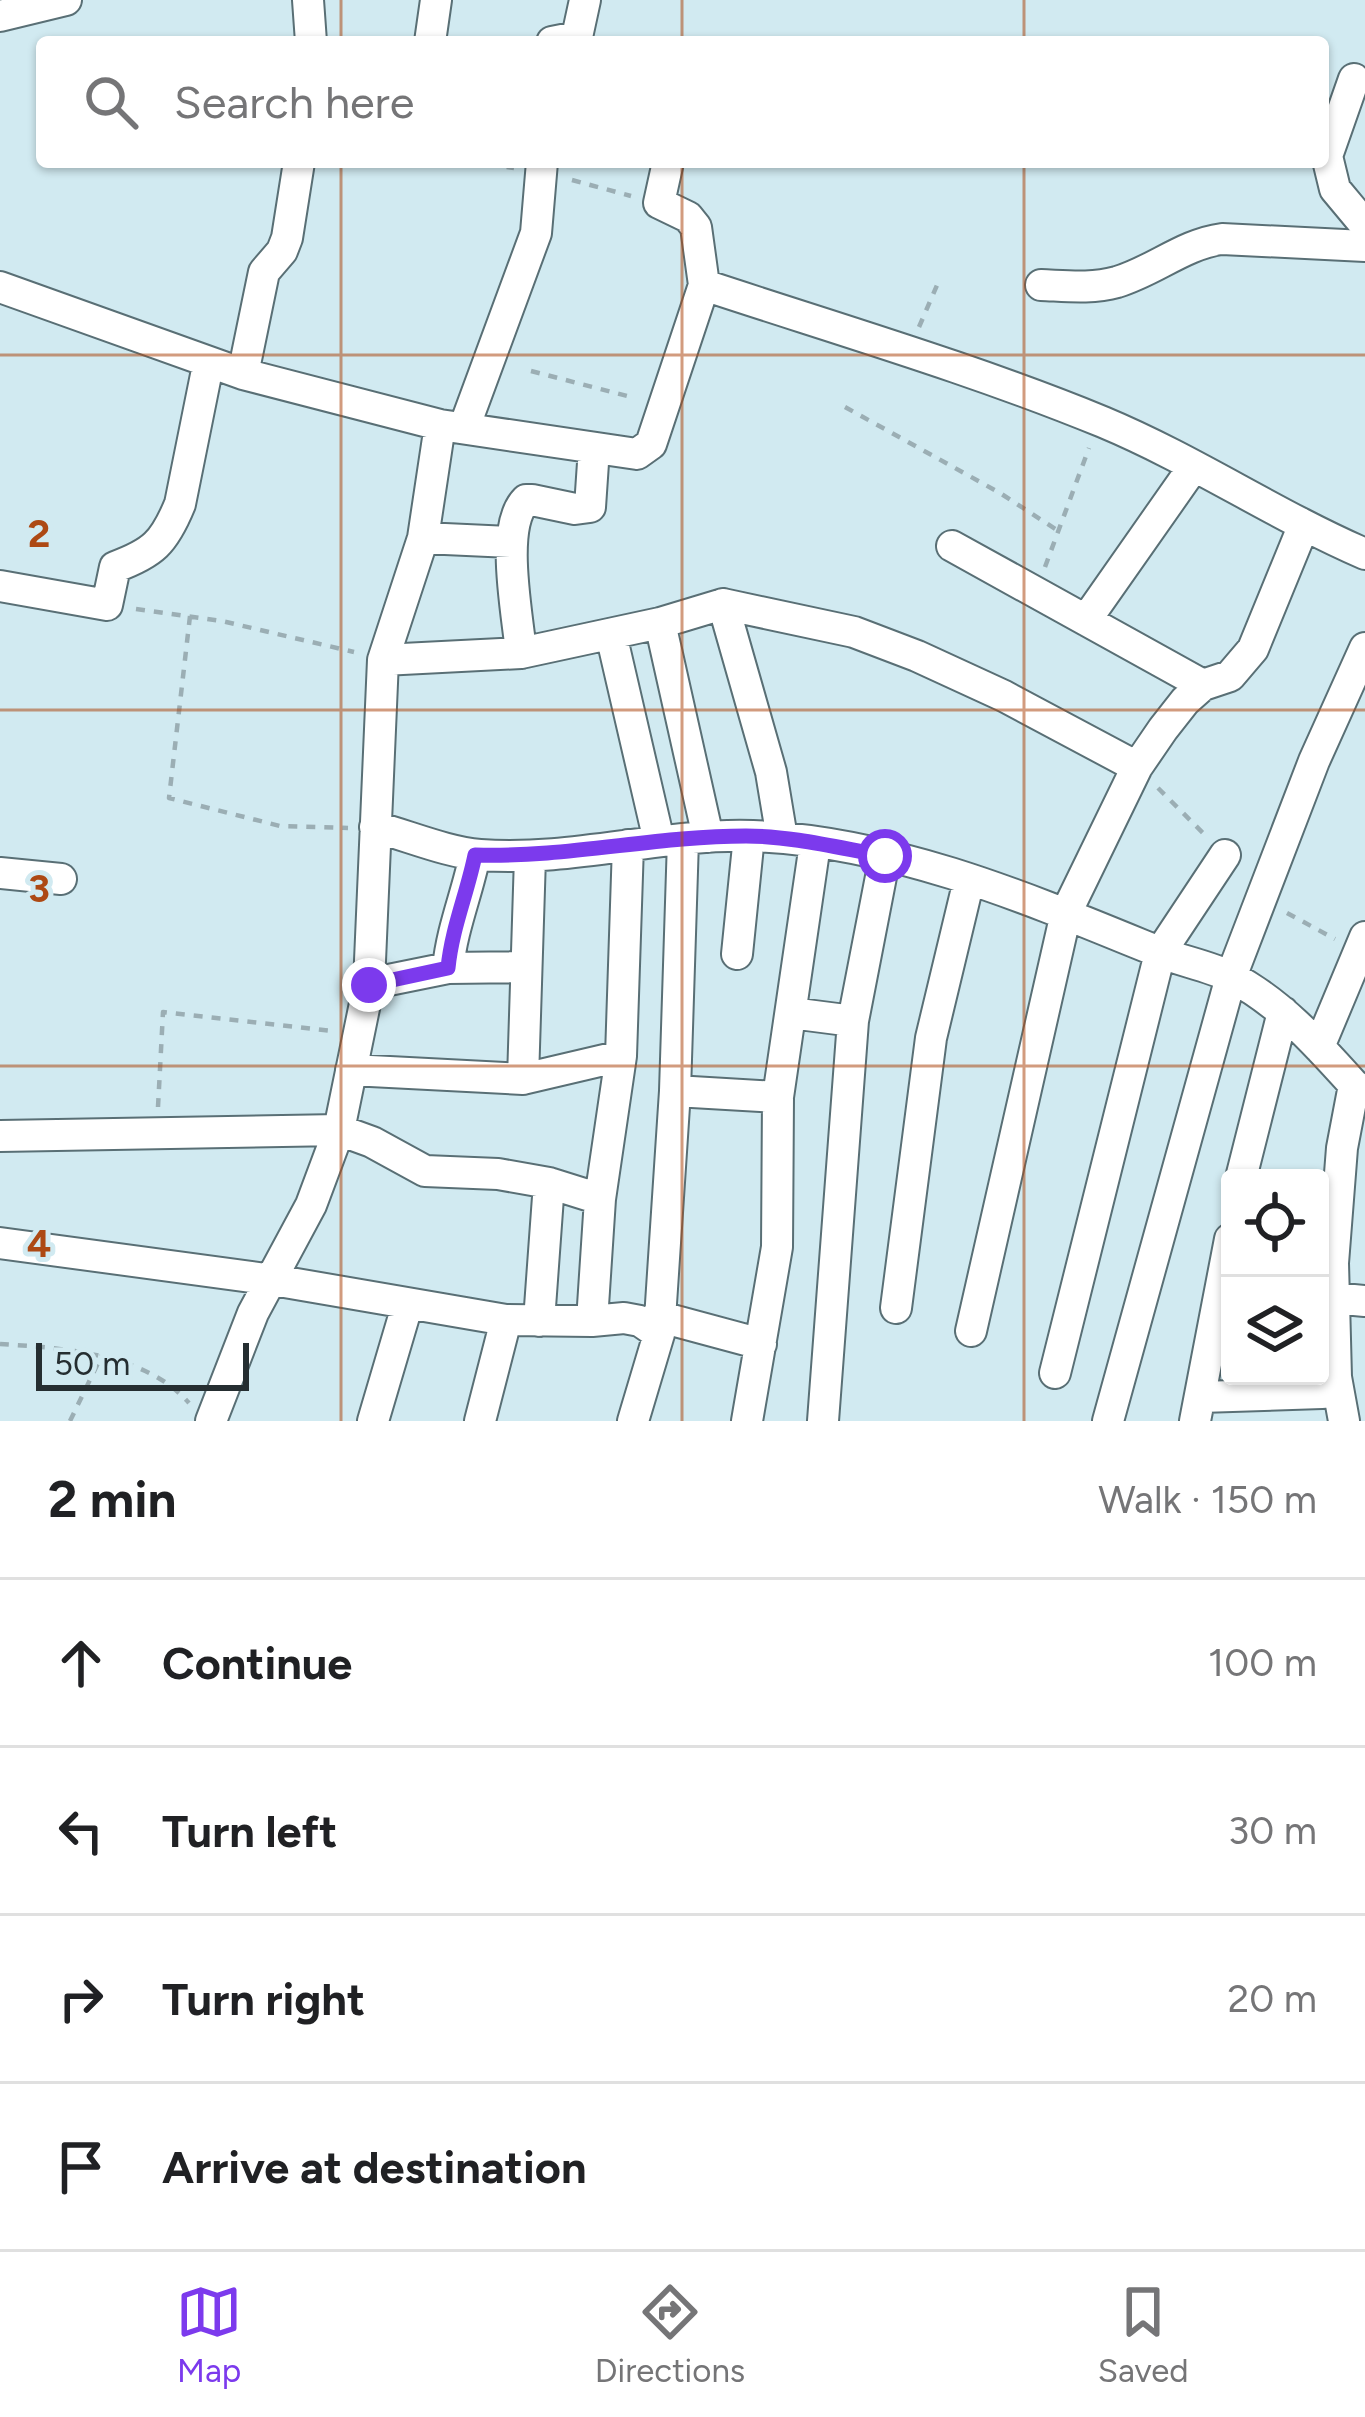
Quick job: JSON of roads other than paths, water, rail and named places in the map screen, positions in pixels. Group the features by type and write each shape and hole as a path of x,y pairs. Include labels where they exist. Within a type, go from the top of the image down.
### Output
{"street":[{"path":"0,16 66,0"},
{"path":"308,0 311,36"},
{"path":"431,36 436,0"},
{"path":"577,36 585,0"},
{"path":"1329,150 1354,79"},
{"path":"1329,164 1335,189 1365,225"},
{"path":"243,374 264,272 287,238 298,168"},
{"path":"200,1412 311,1205 339,1130 369,985 383,660 423,538 452,426 532,249 541,168"},
{"path":"0,287 208,365 452,426 637,454 652,444 704,285 697,227 688,217 659,203 667,168"},
{"path":"1041,285 1089,287 1118,281 1204,242 1222,239 1365,246"},
{"path":"704,285 1099,420 1303,527 1365,554"},
{"path":"0,586 106,605 115,567 148,554 171,525 180,504 208,365"},
{"path":"521,653 511,542 517,512 526,500 584,510 590,507 594,448"},
{"path":"1086,620 1194,466"},
{"path":"971,1331 1066,913 1137,767 1185,701 1203,685 1230,676 1253,650 1303,527"},
{"path":"423,538 511,542"},
{"path":"952,546 1203,685"},
{"path":"383,660 521,653 723,604 854,632 917,656 1137,767"},
{"path":"723,604 771,772 782,838"},
{"path":"633,1421 658,1325 675,1091 660,622"},
{"path":"592,1322 600,1199 620,1056 670,841 611,634"},
{"path":"1108,1421 1231,977 1314,761 1365,648"},
{"path":"375,827 475,855 530,857 748,836 885,856 1066,913 1231,977 1283,1012 1359,1089 1342,1148 1333,1298 1336,1378 1344,1421"},
{"path":"737,954 748,836"},
{"path":"747,1421 777,1247 778,1096 815,844"},
{"path":"448,968 451,933 475,855"},
{"path":"1055,1373 1160,953 1225,855"},
{"path":"823,1421 853,1021 885,856"},
{"path":"523,1079 530,857"},
{"path":"0,873 61,879"},
{"path":"896,1308 931,1038 969,880"},
{"path":"1319,1047 1362,945"},
{"path":"369,985 448,968 526,967"},
{"path":"1243,1169 1283,1012"},
{"path":"791,1013 853,1021"},
{"path":"351,1070 523,1079 620,1056"},
{"path":"675,1091 778,1096"},
{"path":"0,1136 339,1130 425,1171 498,1174 600,1199"},
{"path":"539,1322 549,1183"},
{"path":"0,1243 273,1280 506,1320 624,1318 761,1345"},
{"path":"1223,1277 1198,1409 1322,1393 1336,1378"},
{"path":"1333,1298 1365,1300"},
{"path":"373,1421 407,1306"},
{"path":"480,1421 506,1320"}]}
